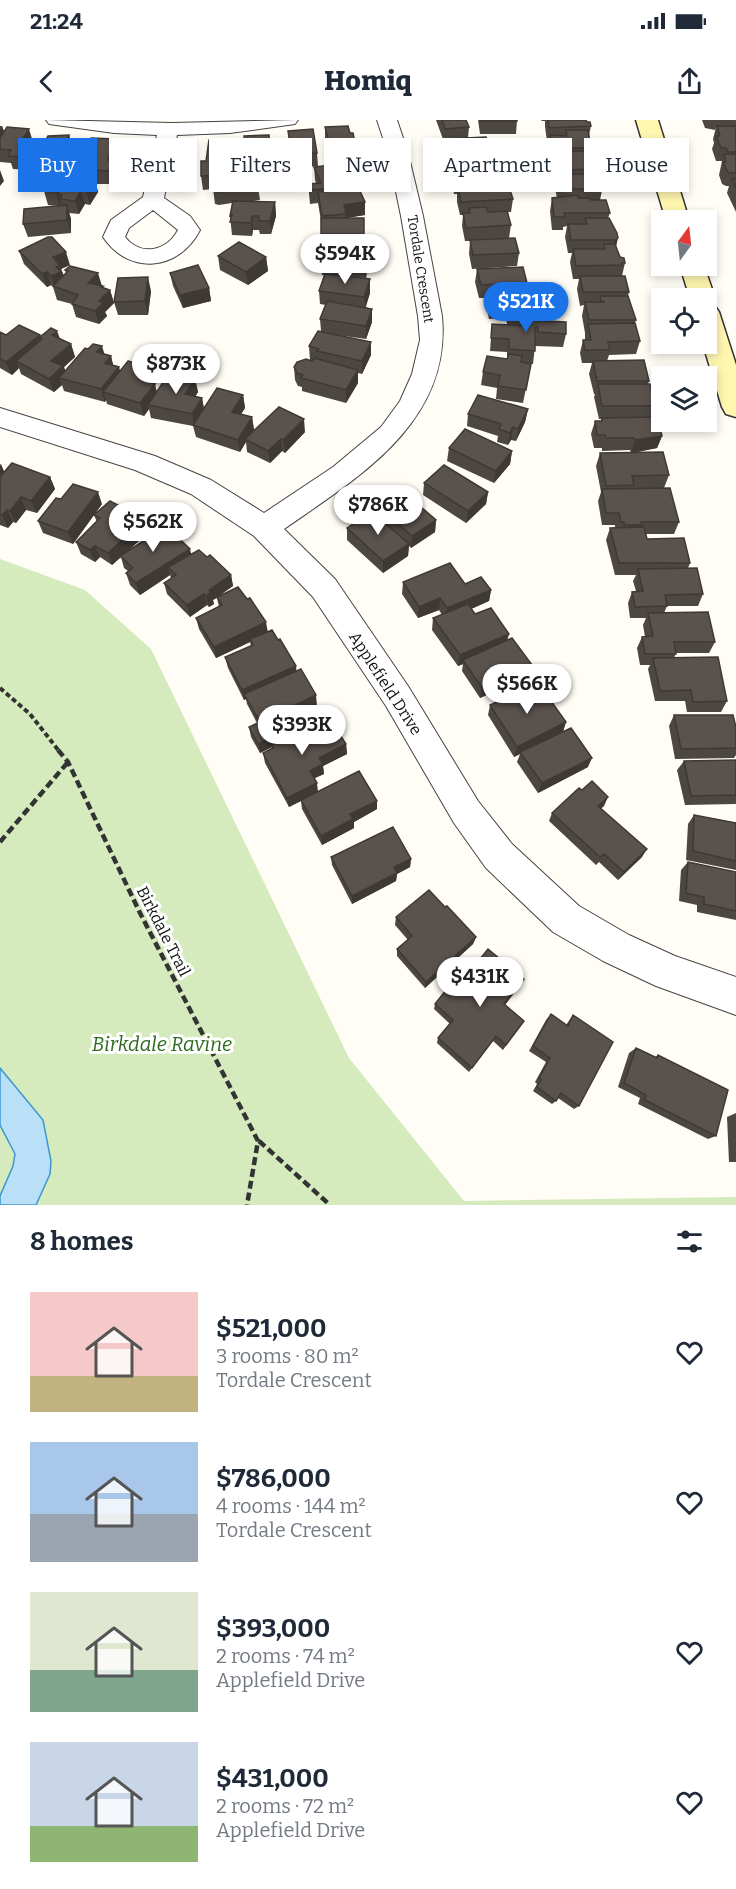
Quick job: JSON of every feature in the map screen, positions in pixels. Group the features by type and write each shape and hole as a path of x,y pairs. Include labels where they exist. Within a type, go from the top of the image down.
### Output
{"main road":[{"path":"647,120 675,210"},
{"path":"717,347 736,407"}],"street":[{"path":"56,120 168,130 246,126 288,120"},
{"name":"Tordale Crescent","path":"264,528 343,474 390,434 411,404 425,374 432,340 430,316 412,216 398,153 387,120"},
{"path":"153,200 168,130"},
{"name":"Applefield Drive","path":"0,417 145,463 192,483 264,528 324,588 397,696 466,812 499,855 566,919 615,948 669,974 736,996"}],"path":[{"name":"Birkdale Trail","path":"0,688 30,714 68,762 151,934 258,1141"},
{"path":"0,842 68,762"},
{"path":"247,1205 258,1141"},
{"path":"258,1141 330,1205"}],"green space":[{"name":"Birkdale Ravine","path":"0,559 85,590 151,649 349,1058 464,1201 736,1197 736,1205 0,1205"}],"water":[{"path":"0,1068 43,1120 51,1161 50,1174 36,1205 0,1205 0,1196 13,1166 15,1154 0,1125"}],"building":[{"path":"442,120 466,120 469,127 445,129"},
{"path":"517,120 517,121 482,121"},
{"path":"548,120 586,120 591,126 549,128"},
{"path":"348,126 354,138 328,138 325,127"},
{"path":"717,126 736,126 736,152 728,152 726,148 721,148 716,136 720,136"},
{"path":"7,127 29,129 23,138 18,138 18,157 8,156 11,150 0,149 0,138"},
{"path":"313,129 317,153 312,153 312,138 289,138 288,131"},
{"path":"566,130 588,130 589,138 584,138 584,148 572,148 572,138 550,138 550,135 567,136"},
{"path":"69,135 68,138 47,138 48,136"},
{"path":"269,135 269,138 244,138 244,136"},
{"path":"97,138 109,139 109,171 97,170"},
{"path":"209,140 209,176 201,176 201,161 206,161"},
{"path":"572,151 584,151 584,169 572,170"},
{"path":"724,154 736,154 736,173 727,171 723,162 726,162"},
{"path":"324,166 324,189 312,190 312,184 321,183 314,167"},
{"path":"572,174 584,174 584,189 572,189"},
{"path":"59,192 80,192 75,201 60,199 62,195 58,194"},
{"path":"318,192 360,192 365,202 344,205 346,214 322,216"},
{"path":"459,192 511,192 513,199 461,202"},
{"path":"578,195 578,198 606,200 610,213 564,213 565,217 554,217 552,198"},
{"path":"233,201 275,202 270,221 259,221 259,216 252,216 251,223 230,222"},
{"path":"67,205 67,220 23,224 24,209"},
{"path":"486,207 488,212 507,211 511,225 466,228 463,213 470,213 469,208"},
{"path":"321,218 364,218 364,234 321,234"},
{"path":"585,218 609,218 618,238 615,240 571,240 568,224 587,224"},
{"path":"52,237 66,252 53,257 60,266 56,267 61,272 51,276 47,272 42,274 19,251"},
{"path":"515,238 519,253 473,255 470,240"},
{"path":"239,242 266,257 246,272 218,256"},
{"path":"604,244 615,244 625,263 621,263 622,265 576,266 573,249 605,249"},
{"path":"325,245 368,249 365,265 321,262"},
{"path":"198,265 209,288 180,295 170,273"},
{"path":"70,266 98,273 88,283 110,290 99,301 103,303 95,311 72,304 78,295 53,286"},
{"path":"523,267 527,283 481,285 477,269"},
{"path":"325,274 370,279 364,297 319,291"},
{"path":"580,276 625,276 629,292 583,292"},
{"path":"148,277 145,301 114,302 118,278"},
{"path":"528,290 535,313 510,315 508,305 491,306 487,292"},
{"path":"600,296 628,296 636,320 589,320 585,302 605,302 601,301"},
{"path":"327,301 372,309 366,326 320,319"},
{"path":"525,320 566,322 566,334 538,332 538,327 535,327 535,351 509,349 509,339 491,338 492,324 525,326"},
{"path":"635,323 640,341 608,342 610,350 585,350 583,340 591,340 588,324"},
{"path":"19,325 40,335 6,362 0,358 0,332 6,335"},
{"path":"51,328 57,331 52,335 71,344 51,361 63,366 49,379 16,361 42,339 39,338"},
{"path":"318,331 371,342 362,361 317,351 319,349 309,346"},
{"path":"93,344 102,346 97,352 111,356 105,363 119,367 101,389 59,378 85,348 88,349"},
{"path":"509,354 522,356 521,362 531,364 526,390 498,386 500,375 483,372 487,356 507,359"},
{"path":"314,358 358,370 346,390 301,378 303,375 297,373 294,367 297,362 306,359 312,361"},
{"path":"644,360 649,381 597,381 593,361"},
{"path":"128,361 154,368 143,381 155,384 140,403 103,392"},
{"path":"169,373 195,379 185,394 202,398 192,414 148,405"},
{"path":"598,384 650,384 651,406 602,406"},
{"path":"217,388 243,395 232,412 252,417 238,440 193,425"},
{"path":"478,395 528,409 518,429 513,427 510,433 499,429 501,424 468,414"},
{"path":"279,407 304,419 268,451 245,439"},
{"path":"651,417 651,432 661,432 662,436 635,440 634,438 606,438 605,435 597,435 595,421 602,421 602,418"},
{"path":"465,429 512,451 496,471 449,448"},
{"path":"663,452 669,475 632,476 634,485 606,486 600,453"},
{"path":"12,463 50,477 31,501 21,497 10,511 7,510 0,515 0,477"},
{"path":"444,465 488,492 468,511 424,483"},
{"path":"73,484 98,492 68,532 38,521 56,498 61,499"},
{"path":"398,487 436,520 412,536 374,503"},
{"path":"670,488 679,522 641,522 642,525 624,525 619,513 606,513 602,489"},
{"path":"110,501 145,519 108,553 95,546 90,550 76,542 100,518 94,515"},
{"path":"372,511 381,520 385,517 390,522 386,524 409,544 383,561 347,528"},
{"path":"158,525 167,532 170,530 190,549 136,583 126,573 133,568 120,556 145,540 141,536"},
{"path":"644,527 647,539 684,538 690,563 619,563 610,528"},
{"path":"199,550 207,557 210,555 231,575 209,590 211,592 206,596 204,594 187,605 164,583 176,575 168,567"},
{"path":"450,563 465,584 481,577 491,590 447,608 440,598 419,607 403,582"},
{"path":"697,568 703,594 665,595 667,606 635,607 632,592 643,591 638,569"},
{"path":"238,587 247,599 250,598 266,622 214,647 196,618 222,605 217,597"},
{"path":"468,604 475,614 491,608 509,634 460,655 433,618"},
{"path":"708,612 715,642 674,642 676,654 645,654 642,637 653,636 648,613"},
{"path":"272,630 296,666 242,690 225,657 253,645 250,639"},
{"path":"512,638 532,665 482,688 463,660"},
{"path":"718,657 727,701 693,702 691,690 660,691 653,658"},
{"path":"301,669 316,695 291,707 294,712 280,718 287,730 258,744 249,727 260,722 244,694"},
{"path":"532,685 540,697 546,694 566,722 517,747 490,705"},
{"path":"674,715 733,715 736,727 736,748 681,749"},
{"path":"329,718 346,744 319,758 323,764 310,771 317,783 287,798 263,753 273,748 272,745"},
{"path":"571,728 592,758 542,783 520,752"},
{"path":"736,760 736,795 691,796 684,761"},
{"path":"359,771 377,801 350,814 353,819 321,836 301,800"},
{"path":"592,781 608,797 598,806 647,849 624,872 604,854 600,857 552,813 579,788 582,790"},
{"path":"694,815 736,823 736,861 693,851"},
{"path":"393,827 411,859 394,867 397,873 352,896 331,857"},
{"path":"688,862 736,872 736,911 704,904 704,897 686,893"},
{"path":"429,890 476,937 426,982 397,949 412,936 396,917"},
{"path":"488,949 524,979 504,1004 524,1021 506,1045 496,1036 472,1068 438,1038 453,1020 435,1004 462,970 467,975"},
{"path":"551,1014 568,1026 573,1015 613,1042 579,1106 561,1093 556,1101 537,1087 541,1080 539,1078 550,1058 533,1046"},
{"path":"636,1048 657,1058 658,1055 728,1090 716,1136 645,1100 646,1095 624,1083"}]}
